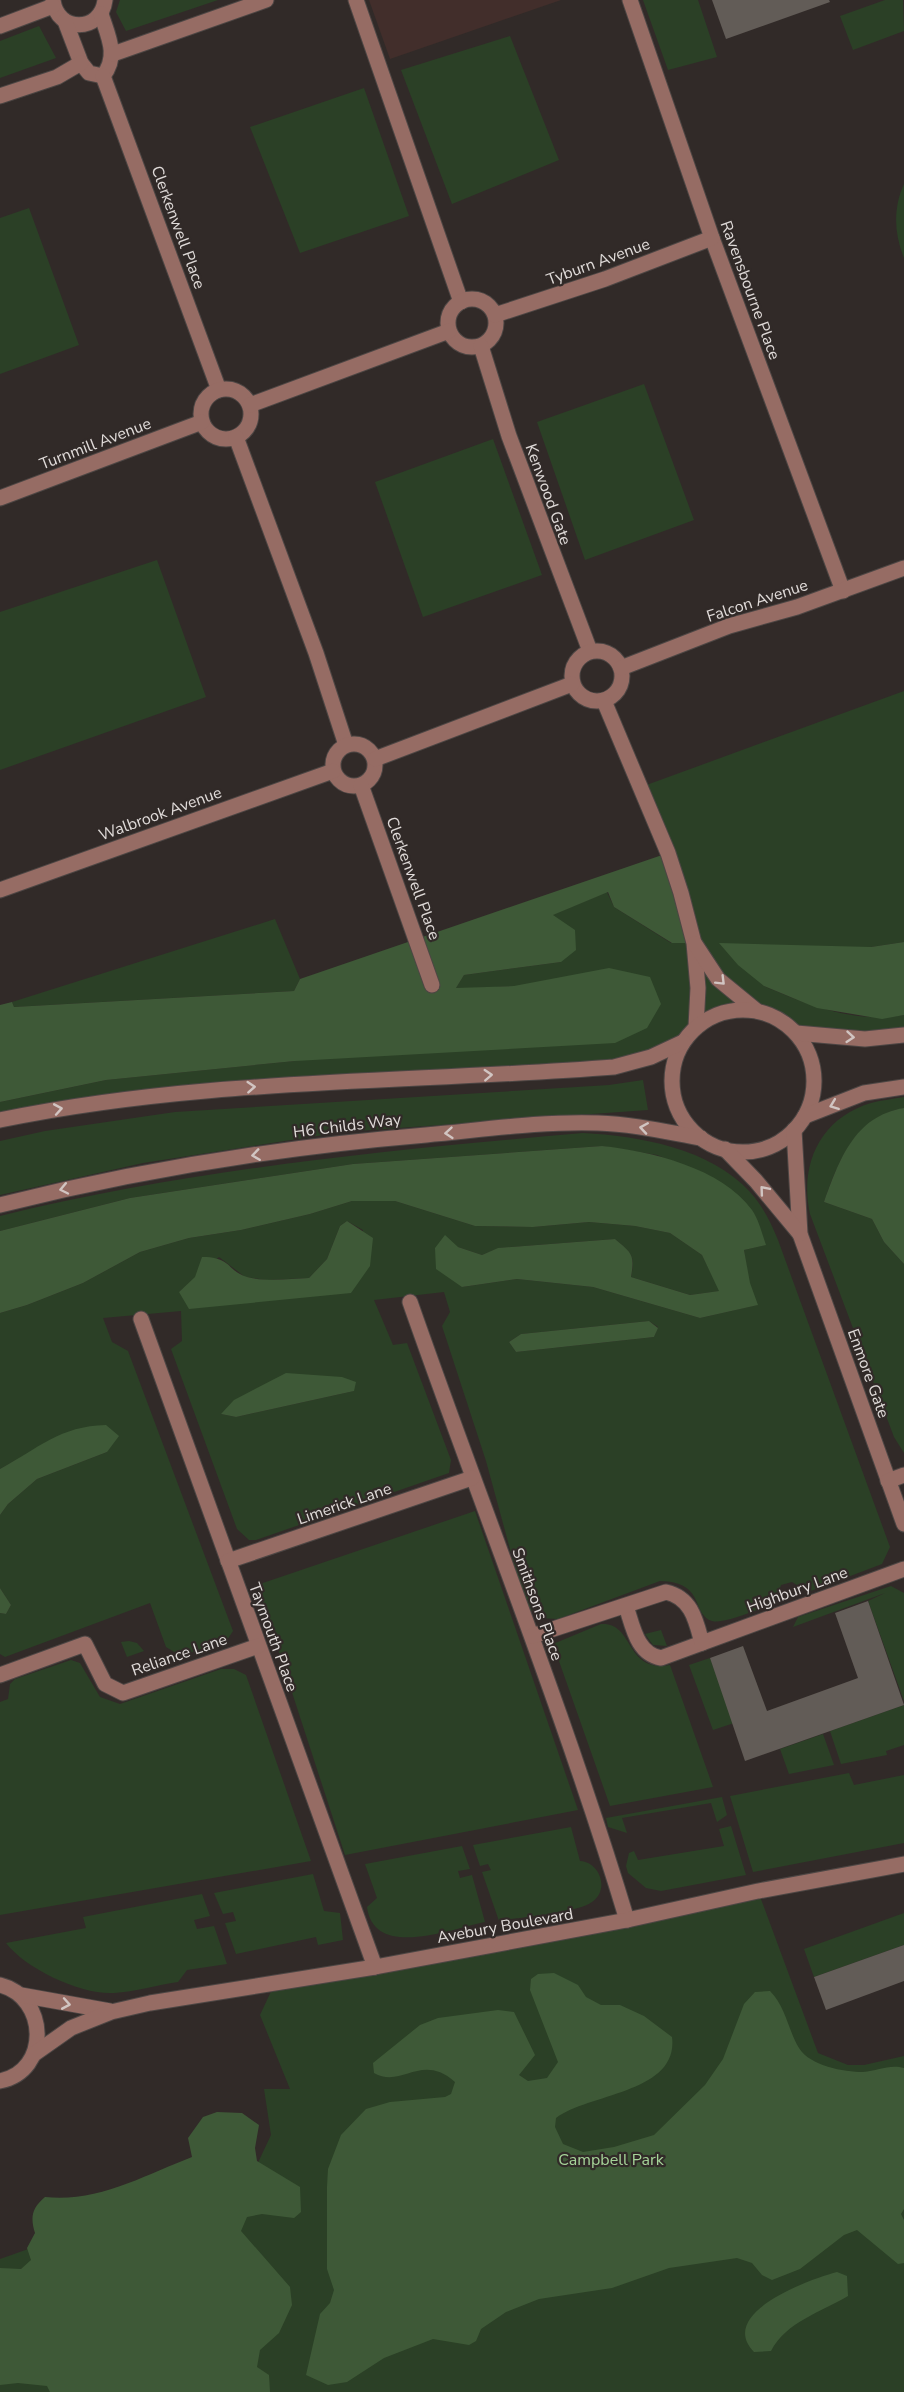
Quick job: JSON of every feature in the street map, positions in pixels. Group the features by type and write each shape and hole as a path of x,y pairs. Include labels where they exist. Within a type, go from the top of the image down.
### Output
{"street":[{"path":"113,54 267,0"},
{"path":"356,0 461,302"},
{"name":"Ravensbourne Place","path":"630,0 712,238 843,591"},
{"path":"0,26 53,3 65,21 81,63 90,73 103,76 110,67 113,54 103,7"},
{"path":"65,21 80,26 88,24 103,7"},
{"path":"0,96 57,77 81,63"},
{"name":"Clerkenwell Place","path":"103,76 219,390"},
{"name":"Tyburn Avenue","path":"495,315 605,279 712,238"},
{"path":"477,300 491,308 495,315 496,330 488,342 481,346 462,345 449,331 451,311 461,302 477,300"},
{"path":"250,405 449,331"},
{"name":"Kenwood Gate","path":"481,346 509,436 590,651"},
{"path":"219,390 237,392 250,405 250,420 243,433 236,437 220,438 213,435 202,422 201,414 206,399 219,390"},
{"name":"Turnmill Avenue","path":"0,498 202,422"},
{"path":"236,437 316,653 346,745"},
{"name":"Falcon Avenue","path":"621,668 729,626 797,607 904,568"},
{"path":"590,651 612,655 621,668 623,676 618,691 604,701 589,700 576,691 572,684 571,676 577,660 590,651"},
{"path":"375,759 572,684"},
{"path":"604,701 668,853 694,943 698,988 696,1027"},
{"path":"346,745 366,747 375,759 373,774 361,785 354,786 341,782 333,771 336,753 346,745"},
{"name":"Walbrook Avenue","path":"0,890 285,786 333,771"},
{"name":"Clerkenwell Place","path":"361,785 432,985"},
{"path":"694,943 718,979 757,1011"},
{"path":"735,1010 757,1011 778,1019 796,1033 808,1052 814,1073 813,1095 805,1116 794,1130 774,1145 750,1151 725,1149 701,1138 686,1123 676,1104 672,1083 674,1062 683,1042 696,1027 713,1016 735,1010"},
{"path":"796,1033 865,1039 904,1035"},
{"path":"0,1120 102,1101 192,1091 614,1067 651,1057 683,1042"},
{"path":"805,1116 864,1093 904,1087"},
{"name":"H6 Childs Way","path":"0,1205 183,1166 355,1141 598,1123 642,1127 701,1138"},
{"name":"Enmore Gate","path":"794,1130 800,1234 904,1524"},
{"name":"Enmore Gate","path":"725,1149 800,1234"},
{"name":"Smithsons Place","path":"410,1302 472,1478 532,1636 605,1845 627,1920"},
{"name":"Taymouth Place","path":"141,1319 375,1967"},
{"path":"888,1481 904,1475"},
{"name":"Limerick Lane","path":"228,1561 472,1478"},
{"name":"Highbury Lane","path":"626,1606 643,1650 650,1656 661,1658 904,1569"},
{"path":"532,1636 666,1592 679,1595 694,1615 702,1643"},
{"name":"Reliance Lane","path":"0,1675 85,1644 105,1684 112,1690 123,1693 258,1646"},
{"name":"Avebury Boulevard","path":"0,2081 17,2074 34,2054 71,2028 111,2012 150,2003 375,1967 627,1920 758,1891 904,1864"},
{"path":"0,1971 10,1989 32,2007 37,2022 38,2038 34,2054"},
{"name":"Avebury Boulevard","path":"10,1989 111,2012"}],"shaded area":[{"path":"369,0 561,0 390,59"}],"green space":[{"path":"120,0 218,0 126,31 116,12"},
{"path":"643,0 698,0 717,57 668,70"},
{"path":"885,0 903,0 904,31 853,50 840,16"},
{"path":"39,26 56,58 0,78 0,41"},
{"path":"510,36 559,160 452,204 401,70"},
{"path":"364,88 409,216 300,253 250,127"},
{"path":"904,184 904,258 898,240 896,221 898,202"},
{"path":"29,208 79,345 0,374 0,218"},
{"path":"644,384 694,520 585,560 537,422"},
{"path":"493,439 542,575 423,617 375,482"},
{"path":"157,560 206,697 0,770 0,612"},
{"path":"904,691 904,942 871,947 764,986 815,1006 850,1015 886,1017 904,1015 904,1035 796,1033 778,1019 757,1011 735,1010 713,1016 696,1027 683,1042 651,1057 281,1085 0,1120 0,1102 106,1080 295,1061 514,986 455,989 464,975 561,962 552,915 607,892 614,907 671,943 693,943 641,787"},
{"path":"668,853 694,943 672,943 614,907 608,892 553,915 575,930 576,950 561,962 464,975 456,988 514,986 609,968 650,977 661,1004 647,1028 615,1043 295,1061 106,1080 0,1102 0,1005 12,1002 14,1007 294,991 300,979"},
{"path":"275,919 300,979 294,991 14,1007 12,1002"},
{"path":"904,942 904,1015 882,1019 817,1008 764,986 738,965 719,943 871,947"},
{"path":"643,1080 648,1110 343,1132 143,1163 0,1195 0,1141 45,1131 175,1112 609,1085"},
{"path":"904,1097 904,1108 873,1120 851,1143 836,1171 824,1202 872,1219 884,1242 904,1264 904,1453 894,1437 810,1214 807,1196 811,1161 826,1132 853,1110 871,1103"},
{"path":"904,1108 904,1264 884,1242 872,1219 824,1202 843,1156 861,1130 873,1120"},
{"path":"583,1133 650,1141 694,1155 715,1165 734,1177 750,1192 766,1215 778,1240 890,1547 882,1564 808,1592 792,1582 781,1585 776,1603 718,1622 712,1621 701,1612 691,1592 685,1587 660,1581 558,1619 539,1618 525,1604 486,1461 442,1326 450,1312 444,1292 374,1300 393,1345 407,1343 451,1460 449,1473 256,1540 249,1540 237,1529 171,1349 182,1341 181,1311 103,1318 112,1342 128,1351 233,1631 227,1640 181,1656 166,1647 150,1603 5,1657 0,1654 0,1613 6,1614 11,1605 0,1588 0,1515 8,1504 37,1479 107,1452 16,1460 0,1469 0,1313 83,1283 140,1252 189,1238 241,1230 310,1214 352,1201 395,1201 475,1226 533,1227 589,1222 635,1226 670,1233 702,1255 720,1291 690,1295 631,1277 633,1264 631,1255 615,1239 499,1248 482,1255 458,1247 462,1287 517,1279 593,1287 700,1318 757,1305 749,1283 744,1250 765,1245 752,1211 710,1176 657,1155 602,1146 353,1164 130,1198 0,1231 0,1216 145,1186 290,1163","holes":["347,1221 363,1230 351,1293 179,1292 219,1257 245,1277 267,1280 309,1278 327,1259 340,1226","649,1321 658,1327 654,1337 516,1352 509,1342 521,1334","354,1391 236,1417 221,1414"]},
{"path":"602,1146 641,1152 684,1164 723,1183 739,1195 752,1210 766,1245 744,1250 750,1283 758,1305 700,1318 593,1287 517,1279 462,1287 436,1269 435,1248 445,1235 458,1247 482,1255 498,1248 615,1239 631,1255 633,1264 631,1277 690,1295 719,1291 702,1255 670,1233 635,1226 589,1222 533,1227 475,1226 395,1201 352,1201 310,1214 241,1230 189,1238 140,1252 83,1283 0,1313 0,1231 130,1198 353,1164"},
{"path":"347,1221 373,1238 370,1266 351,1293 189,1309 179,1292 195,1277 202,1257 219,1259 241,1274 255,1279 309,1278 327,1259 340,1226"},
{"path":"649,1321 658,1328 654,1337 516,1352 509,1342 521,1334"},
{"path":"286,1373 342,1377 356,1382 354,1391 236,1417 221,1414 234,1400"},
{"path":"106,1425 119,1436 107,1452 37,1479 8,1504 0,1515 0,1469 63,1434 90,1426"},
{"path":"475,1511 578,1810 345,1855 257,1585"},
{"path":"891,1586 904,1593 904,1701 868,1601 885,1593 793,1627 798,1617"},
{"path":"0,1588 11,1605 6,1614 0,1613"},
{"path":"601,1624 612,1626 620,1631 637,1655 645,1662 670,1665 713,1787 610,1806 553,1644"},
{"path":"661,1630 667,1646 653,1645 645,1634"},
{"path":"121,1642 137,1643 144,1651 127,1657"},
{"path":"710,1658 734,1723 713,1730 689,1665"},
{"path":"71,1660 80,1663 100,1697 120,1704 221,1669 234,1669 246,1675 311,1861 0,1915 0,1702 8,1699 10,1684 15,1679"},
{"path":"904,1705 904,1745 886,1751 887,1755 841,1764 830,1731"},
{"path":"823,1734 834,1765 789,1774 780,1749"},
{"path":"849,1773 854,1785 904,1775 904,1843 753,1872 730,1796"},
{"path":"722,1797 727,1815 717,1822 711,1803 622,1818 627,1833 608,1827 606,1818"},
{"path":"731,1826 746,1875 661,1891 646,1888 628,1873 626,1866 629,1853 634,1851 638,1860 724,1846 719,1829"},
{"path":"571,1827 580,1861 593,1866 600,1877 601,1891 597,1897 585,1906 574,1909 499,1921 482,1872 491,1870 488,1864 480,1866 473,1845"},
{"path":"462,1846 470,1869 458,1871 460,1878 472,1875 485,1922 416,1937 398,1937 384,1933 373,1923 367,1907 377,1898 365,1864"},
{"path":"313,1874 324,1911 340,1913 343,1940 318,1945 316,1937 236,1954 225,1923 236,1921 233,1912 223,1914 214,1893"},
{"name":"Campbell Park","path":"758,1891 818,2053 848,2065 864,2065 904,2056 904,2392 0,2392 0,2259 255,2169 271,2135 264,2089 290,2089 260,2015 275,1983"},
{"path":"202,1894 210,1916 194,1920 197,1929 214,1926 227,1964 187,1970 178,1982 114,1993 86,1990 40,1971 15,1953 6,1943 86,1928 83,1917"},
{"path":"904,1913 904,1945 814,1977 804,1949"},
{"path":"554,1973 578,1985 586,1997 601,2005 620,2005 644,2016 672,2037 670,2056 662,2070 647,2081 556,2118 555,2127 563,2144 583,2152 614,2147 654,2135 705,2085 723,2059 744,2004 755,1992 770,1991 780,2004 799,2048 819,2064 855,2072 893,2067 904,2068 904,2209 901,2214 904,2220 904,2263 898,2264 857,2230 844,2235 800,2269 772,2280 762,2275 752,2263 737,2258 669,2268 612,2288 539,2299 506,2312 481,2329 476,2341 469,2345 433,2339 384,2358 347,2382 328,2385 306,2375 320,2314 330,2303 334,2290 327,2269 327,2187 328,2169 341,2135 366,2109 390,2102 445,2097 451,2094 455,2082 432,2070 384,2077 374,2073 373,2063 420,2025 438,2018 498,2010 514,2012 535,2055 519,2075 528,2081 547,2078 558,2062 530,1990 531,1979 538,1974"},
{"path":"217,2112 242,2113 259,2125 255,2148 257,2161 300,2187 301,2212 294,2218 262,2214 247,2217 241,2231 290,2287 292,2305 279,2333 260,2350 257,2367 269,2375 270,2392 50,2392 47,2386 18,2383 0,2385 0,2268 21,2269 31,2260 27,2248 35,2233 33,2217 37,2205 45,2197 64,2198 102,2192 192,2157 188,2138 203,2117"},
{"path":"837,2272 847,2276 848,2296 795,2325 786,2332 771,2351 754,2352 746,2338 747,2324 756,2311 789,2290"}],"building":[{"path":"712,0 829,0 830,2 726,39"},
{"path":"868,1601 904,1705 745,1761 710,1658 743,1646 767,1711 858,1678 835,1613"},
{"path":"904,1945 904,1981 826,2010 814,1977"}]}
